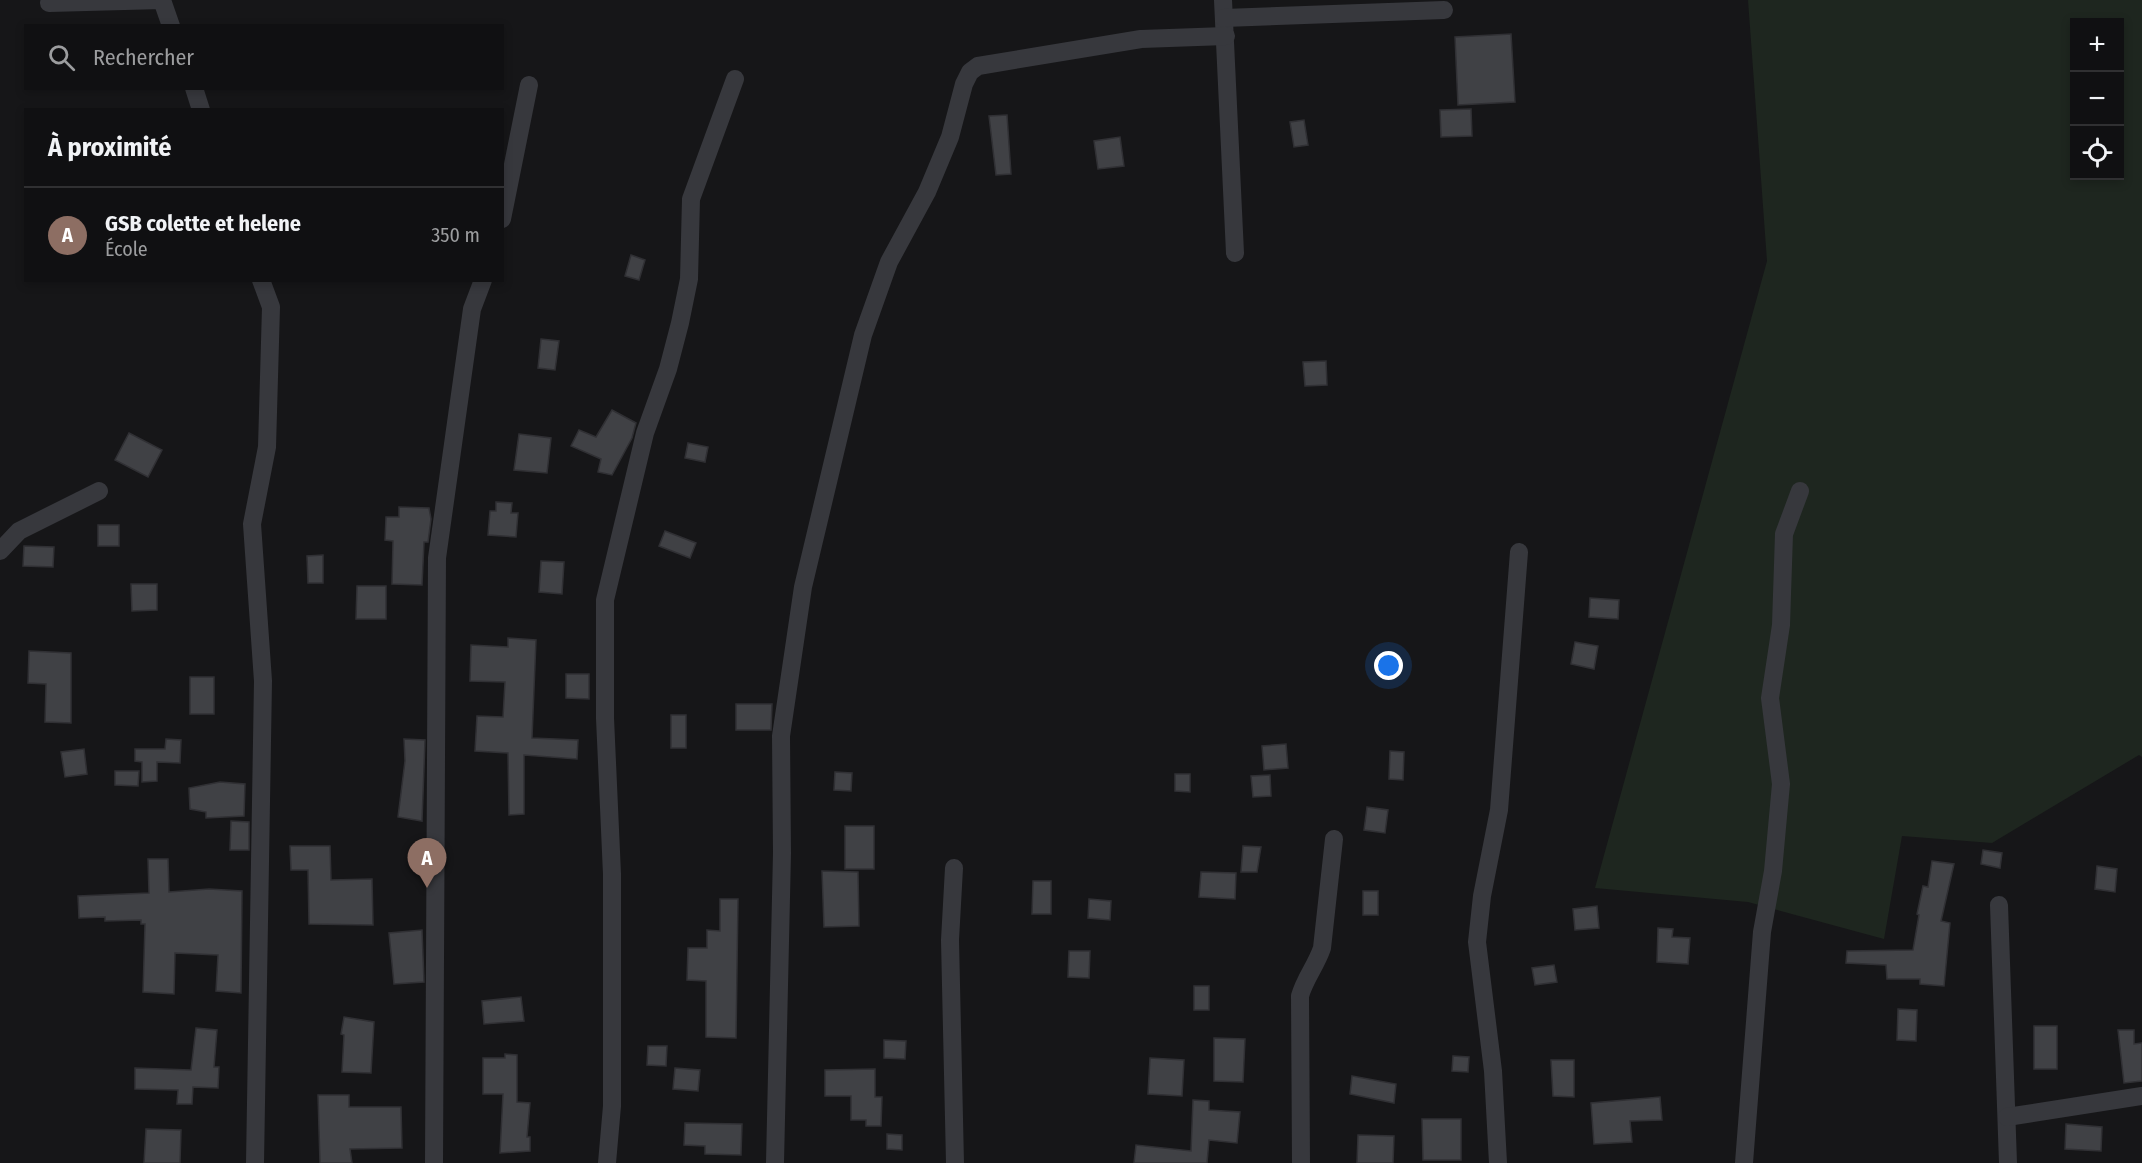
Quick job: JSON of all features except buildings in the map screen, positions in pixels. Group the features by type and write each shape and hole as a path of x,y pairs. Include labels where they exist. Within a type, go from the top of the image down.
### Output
{"street":[{"path":"50,3 162,0 170,24"},
{"path":"775,1163 782,853 781,736 803,587 863,335 889,262 927,192 950,137 964,84 970,72 978,66 1141,39 1225,18 1444,10"},
{"path":"1225,18 1235,253"},
{"path":"607,1163 612,1106 612,874 605,718 605,600 645,433 668,369 687,290 691,199 735,79"},
{"path":"504,209 530,85"},
{"path":"195,90 200,108"},
{"path":"255,1163 263,681 252,524 267,447 271,307 262,282"},
{"path":"434,1163 437,558 472,309 482,282"},
{"path":"0,551 19,531 99,491"},
{"path":"1744,1163 1762,932 1773,871 1781,784 1770,698 1781,625 1784,534 1800,491"},
{"path":"1498,1163 1493,1071 1477,942 1482,896 1499,810 1518,552"},
{"path":"1301,1163 1300,996 1304,982 1318,961 1322,948 1334,839"},
{"path":"954,868 950,940 956,1163"},
{"path":"1999,905 2008,1163"},
{"path":"2007,1117 2142,1096"}],"shaded area":[{"path":"1748,0 2142,0 2142,757 2139,755 1992,843 1902,836 1884,939 1748,902 1595,888 1767,261"}],"place":[{"name":"GSB colette et helene","path":"427,888"}]}
